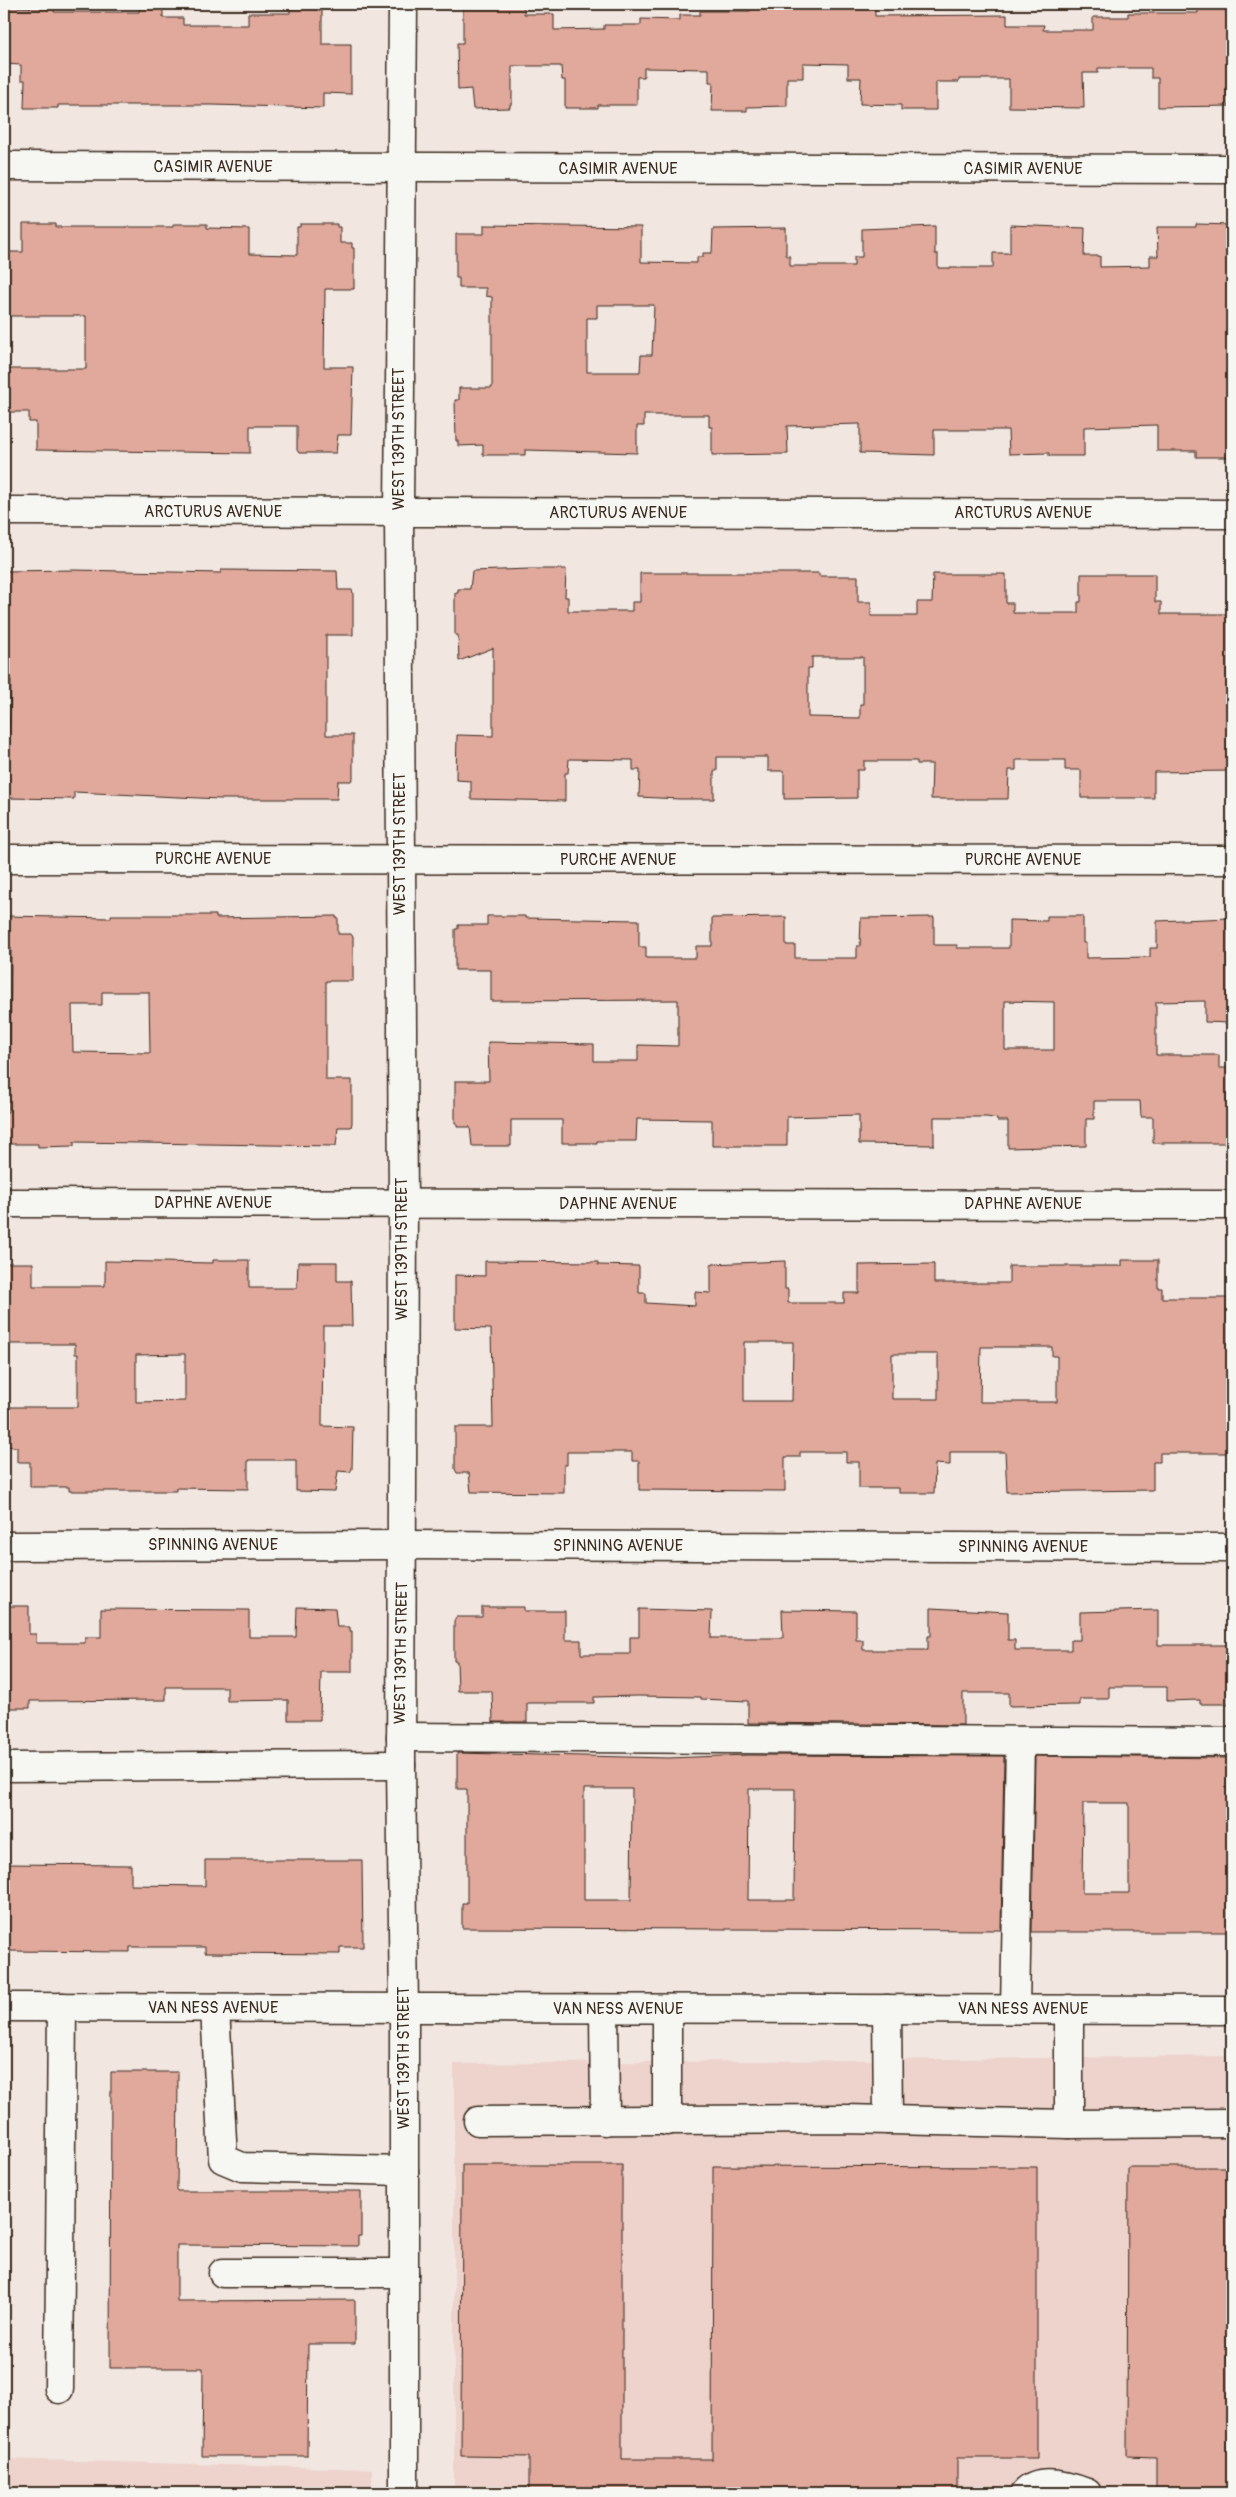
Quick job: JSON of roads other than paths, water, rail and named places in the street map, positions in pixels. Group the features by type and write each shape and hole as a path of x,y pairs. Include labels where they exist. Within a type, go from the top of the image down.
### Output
{"street":[{"name":"WEST 139TH STREET","path":"403,4 399,512 404,2493"},
{"name":"CASIMIR AVENUE","path":"4,166 1232,169"},
{"name":"ARCTURUS AVENUE","path":"4,511 1232,514"},
{"name":"PURCHE AVENUE","path":"4,858 1232,860"},
{"name":"DAPHNE AVENUE","path":"4,1203 1232,1205"},
{"name":"SPINNING AVENUE","path":"4,1546 402,1544 1232,1548"},
{"path":"401,1737 1232,1742"},
{"path":"1015,2009 1020,1741"},
{"path":"4,1767 401,1765"},
{"name":"VAN NESS AVENUE","path":"4,2007 1232,2010"},
{"path":"59,2389 62,2007"},
{"path":"215,2008 223,2159 242,2166 404,2171"},
{"path":"604,2009 605,2121"},
{"path":"667,2009 667,2121"},
{"path":"887,2009 888,2120"},
{"path":"1069,2009 1069,2124"},
{"path":"478,2121 888,2120 1069,2124 1232,2123"},
{"path":"223,2274 404,2274"},
{"path":"1025,2493 1044,2484 1066,2484 1087,2493"}]}
